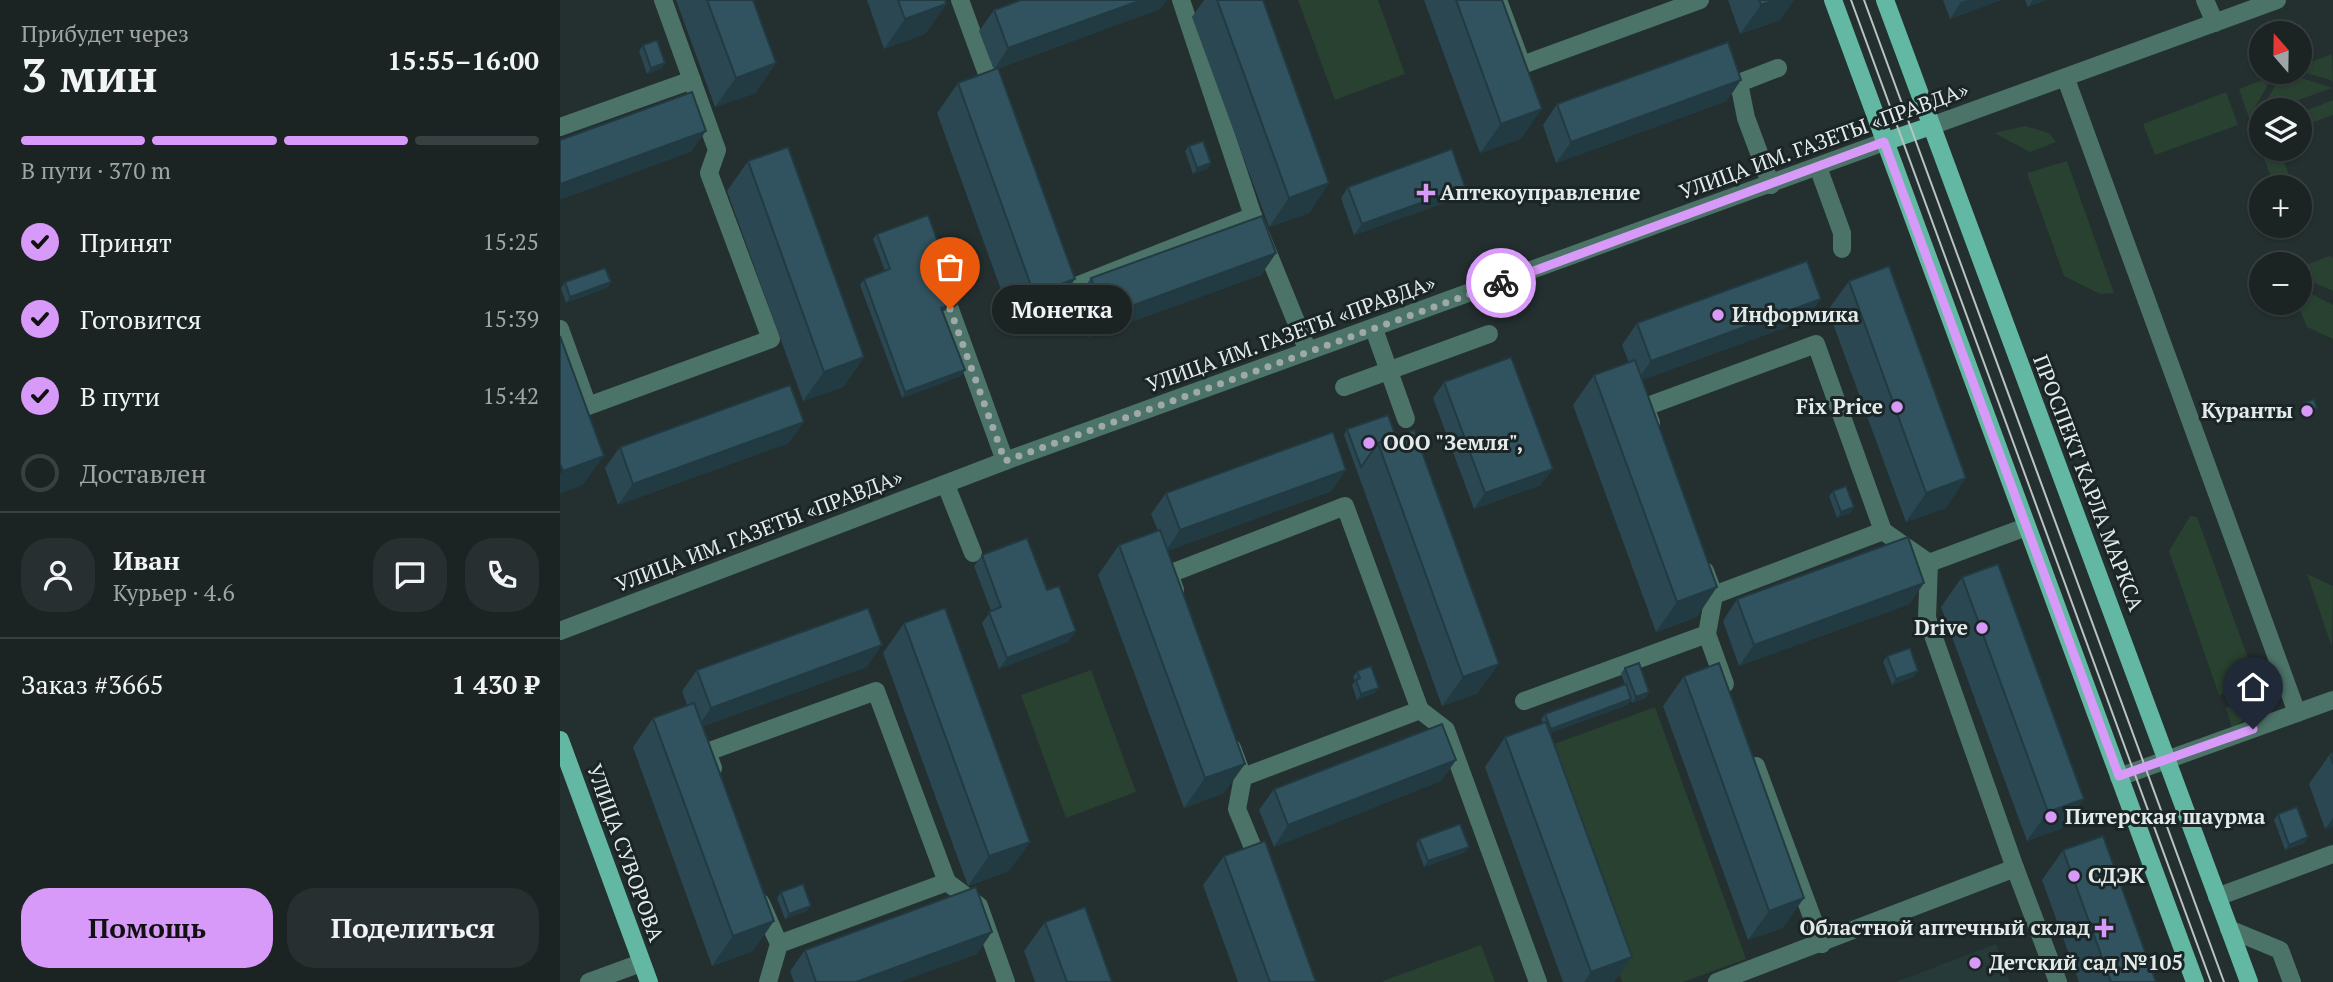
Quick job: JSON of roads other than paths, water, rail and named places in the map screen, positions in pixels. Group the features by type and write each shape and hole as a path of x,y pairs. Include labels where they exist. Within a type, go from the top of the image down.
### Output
{"main road":[{"path":"1833,0 2194,982"},
{"name":"ПРОСПЕКТ КАРЛА МАРКСА","path":"1885,0 2249,982"},
{"name":"УЛИЦА ИМ. ГАЗЕТЫ «ПРАВДА»","path":"1884,142 1931,126"},
{"name":"УЛИЦА СУВОРОВА","path":"560,740 649,982"}],"street":[{"path":"560,329 588,406 771,339 709,173 717,150 663,0"},
{"path":"960,0 1002,114"},
{"path":"1181,0 1252,216 1285,289 1308,351"},
{"path":"1498,0 1521,65 1700,0"},
{"path":"2205,0 2215,23"},
{"name":"УЛИЦА ИМ. ГАЗЕТЫ «ПРАВДА»","path":"1931,126 2277,0"},
{"path":"1771,185 1746,118 1739,83 1778,68"},
{"path":"2066,79 2297,713"},
{"path":"560,127 692,80"},
{"name":"УЛИЦА ИМ. ГАЗЕТЫ «ПРАВДА»","path":"560,631 1005,461 1884,142"},
{"path":"1818,167 1842,233 1842,249"},
{"path":"1052,252 1066,289 1252,216"},
{"path":"950,309 1005,461"},
{"path":"1374,329 1406,419"},
{"path":"1344,387 1489,334"},
{"path":"1659,445 1645,407 1816,344 1883,531 1929,563"},
{"path":"946,485 973,553"},
{"path":"1183,612 1169,574 1345,506 1420,710 1446,730 1538,982"},
{"path":"1929,563 2026,527"},
{"path":"1714,595 1883,531"},
{"path":"1700,557 1714,595 1707,634 1731,699"},
{"path":"1929,563 1927,618 2015,869 2058,982"},
{"path":"1524,701 1707,634"},
{"path":"720,789 707,752 876,691 947,882 979,906 1006,982"},
{"path":"2119,776 2333,700"},
{"path":"1243,777 1420,710"},
{"path":"1224,727 1243,777 1237,809 1269,887"},
{"path":"1750,751 1822,944"},
{"path":"2217,897 2333,854"},
{"path":"1717,982 2015,869"},
{"path":"779,944 947,882"},
{"path":"756,887 779,944 768,982"},
{"path":"2229,929 2280,950 2292,982"},
{"path":"589,982 641,963"}],"tram line":[{"path":"1851,0 2211,982"},
{"path":"1864,0 2224,982"}],"place":[{"name":"Аптекоуправление","path":"1426,193"},
{"name":"Монетка","path":"950,309"},
{"name":"Информика","path":"1718,315"},
{"name":"Fix Price","path":"1897,407"},
{"name":"Куранты","path":"2307,411"},
{"name":"ООО \"Земля\",","path":"1369,443"},
{"name":"Drive","path":"1982,628"},
{"name":"Питерская шаурма","path":"2051,817"},
{"name":"СДЭК","path":"2074,876"},
{"name":"Областной аптечный склад","path":"2104,928"},
{"name":"Детский сад №105","path":"1975,963"}]}
